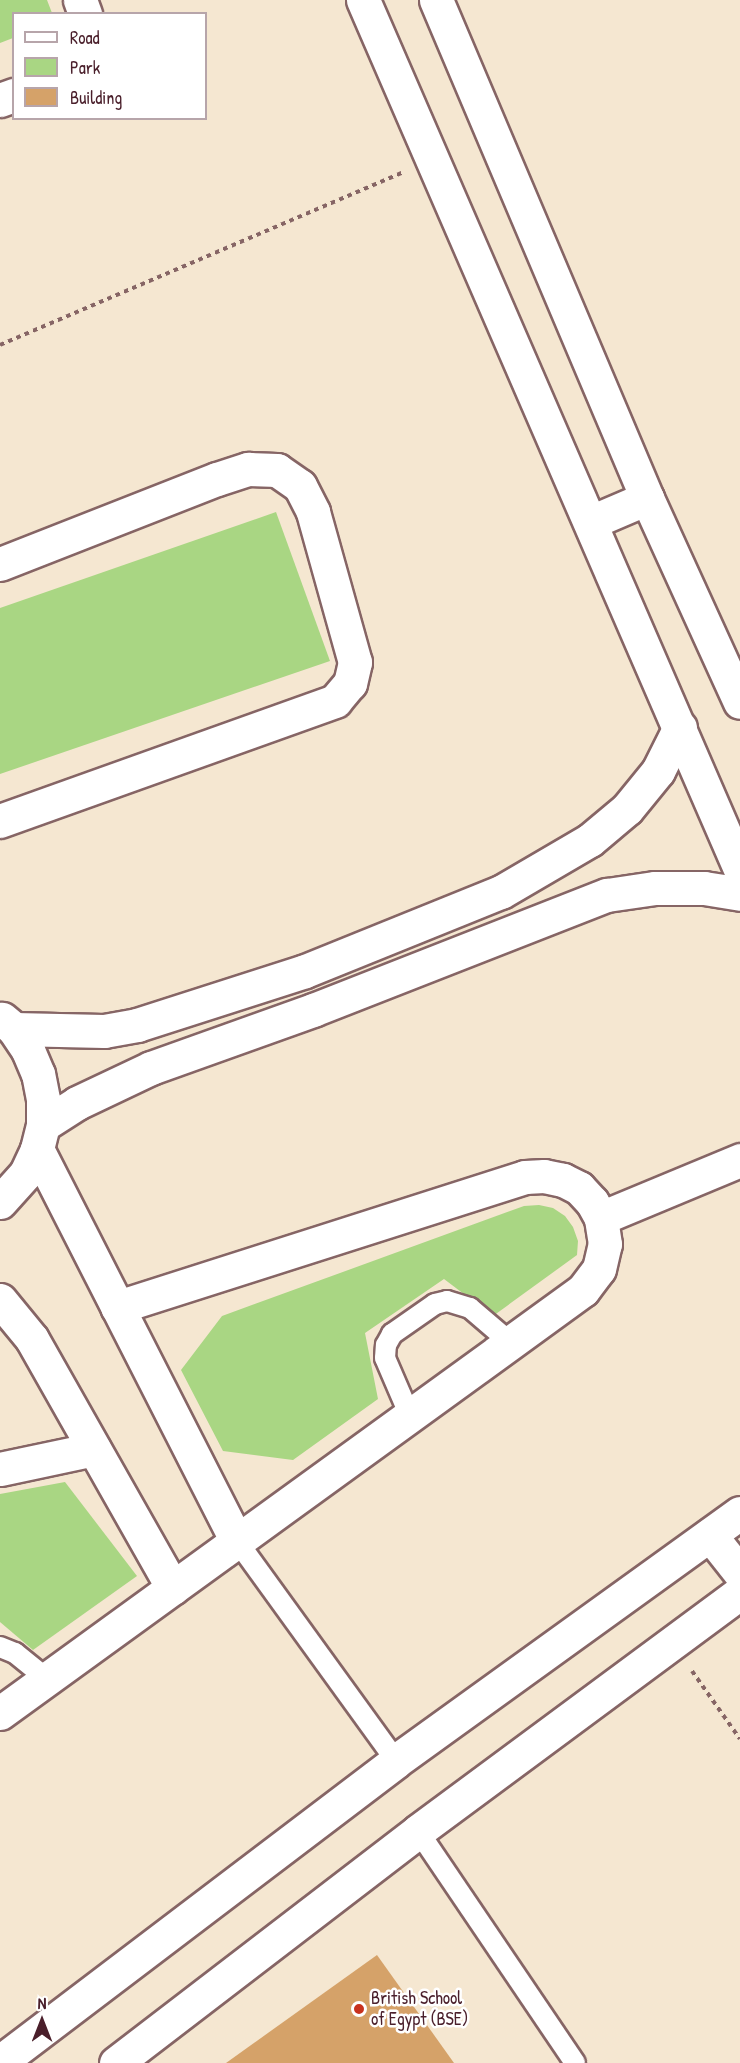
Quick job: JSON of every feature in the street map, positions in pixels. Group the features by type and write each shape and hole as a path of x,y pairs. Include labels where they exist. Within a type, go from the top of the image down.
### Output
{"street":[{"path":"363,0 740,869"},
{"path":"436,0 647,498 740,702"},
{"path":"0,564 217,478 248,469 277,470 300,486 313,512 355,662 350,683 335,701 0,821"},
{"path":"591,522 647,498"},
{"path":"7,1023 104,1030 137,1025 305,971 501,892 590,840 627,809 658,771 680,727"},
{"path":"543,868 559,914"},
{"path":"40,1137 77,1103 151,1068 313,1010 607,896 655,888 704,888 740,894"},
{"path":"0,1202 26,1173 40,1137 43,1099 38,1074 28,1050 7,1023"},
{"path":"40,1137 117,1307 237,1541"},
{"path":"601,1218 740,1160"},
{"path":"0,1713 583,1290 599,1269 605,1244 601,1218 592,1202 571,1184 544,1176 525,1177 117,1307"},
{"path":"0,1300 32,1339 173,1588"},
{"path":"0,1469 94,1449"},
{"path":"0,2062 396,1761 740,1513"},
{"path":"710,1535 740,1573"},
{"path":"116,2063 418,1831 740,1593"}],"lane":[{"path":"410,1416 385,1358 386,1345 392,1334 435,1304 447,1301 470,1308 511,1342"},
{"path":"237,1541 396,1761"},
{"path":"0,1647 15,1653 47,1679"},
{"path":"418,1831 575,2063"}],"path":[{"path":"0,345 433,160"},
{"path":"672,1644 740,1739"}],"green space":[{"path":"0,0 47,0 52,12 12,12 12,38 0,43"},
{"path":"276,512 330,661 0,774 0,608"},
{"path":"539,1205 553,1208 565,1216 573,1227 578,1241 577,1255 493,1316 444,1279 365,1333 378,1399 293,1460 223,1451 181,1370 222,1316 524,1206"},
{"path":"65,1482 137,1576 33,1650 0,1622 0,1494"}],"building":[{"name":"British School of Egypt (BSE)","path":"377,1955 454,2063 226,2063"}],"place":[{"name":"British School of Egypt (BSE)","path":"359,2009"}]}
